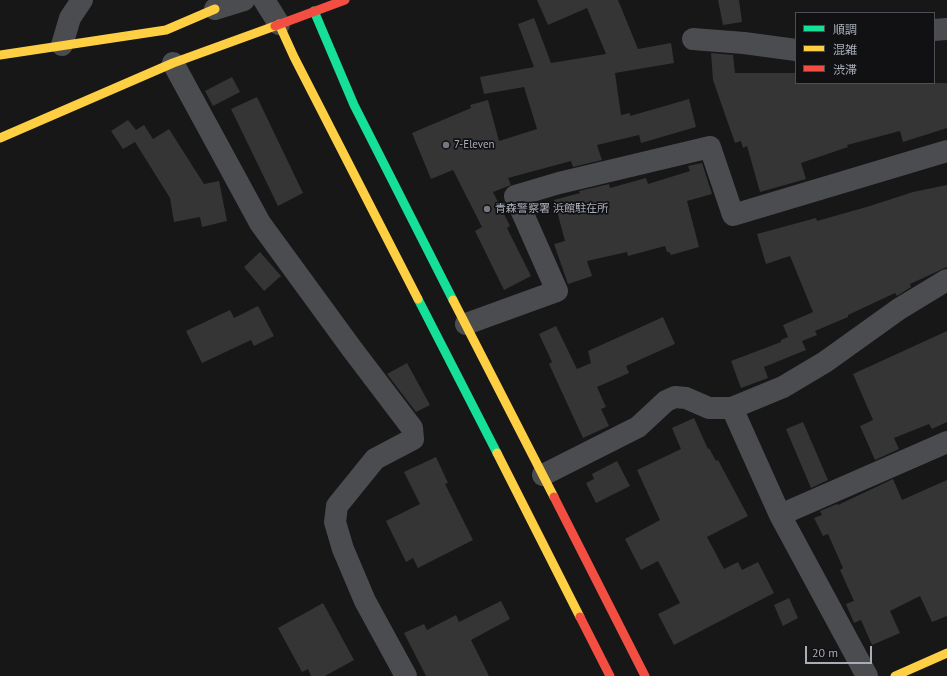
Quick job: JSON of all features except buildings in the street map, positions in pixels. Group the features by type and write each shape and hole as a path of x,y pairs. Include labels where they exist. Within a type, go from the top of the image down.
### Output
{"street":[{"path":"62,45 70,18 82,0"},
{"path":"0,55 166,30 218,4 244,0"},
{"path":"264,0 279,24 294,57 610,676"},
{"path":"0,138 173,63 279,24 310,6 346,0"},
{"path":"310,6 354,105 645,676"},
{"path":"693,38 795,50"},
{"path":"173,63 260,223 412,428 413,439 375,459 337,506 335,522 343,548 365,601 406,676"},
{"path":"466,324 557,291 515,196 559,182 710,147 733,214 947,151"},
{"path":"543,475 638,427 666,401 675,397 686,398 709,408 732,408 783,387 824,362 899,309 947,280"},
{"path":"732,408 780,515 867,676"},
{"path":"780,515 947,442"},
{"path":"895,676 947,654"}],"traffic: fast":[{"path":"314,11 354,105 453,300"},
{"path":"418,299 497,453"}],"traffic: slow":[{"path":"0,55 166,30 215,9"},
{"path":"279,24 294,57 418,299"},
{"path":"0,138 173,63 275,26"},
{"path":"453,300 554,497"},
{"path":"497,453 580,617"},
{"path":"895,676 947,653"}],"traffic: jam":[{"path":"275,26 345,0"},
{"path":"554,497 645,676"},
{"path":"580,617 610,676"}],"place":[{"name":"7-Eleven","path":"446,145"},
{"name":"青森警察署 浜館駐在所","path":"487,209"}]}
